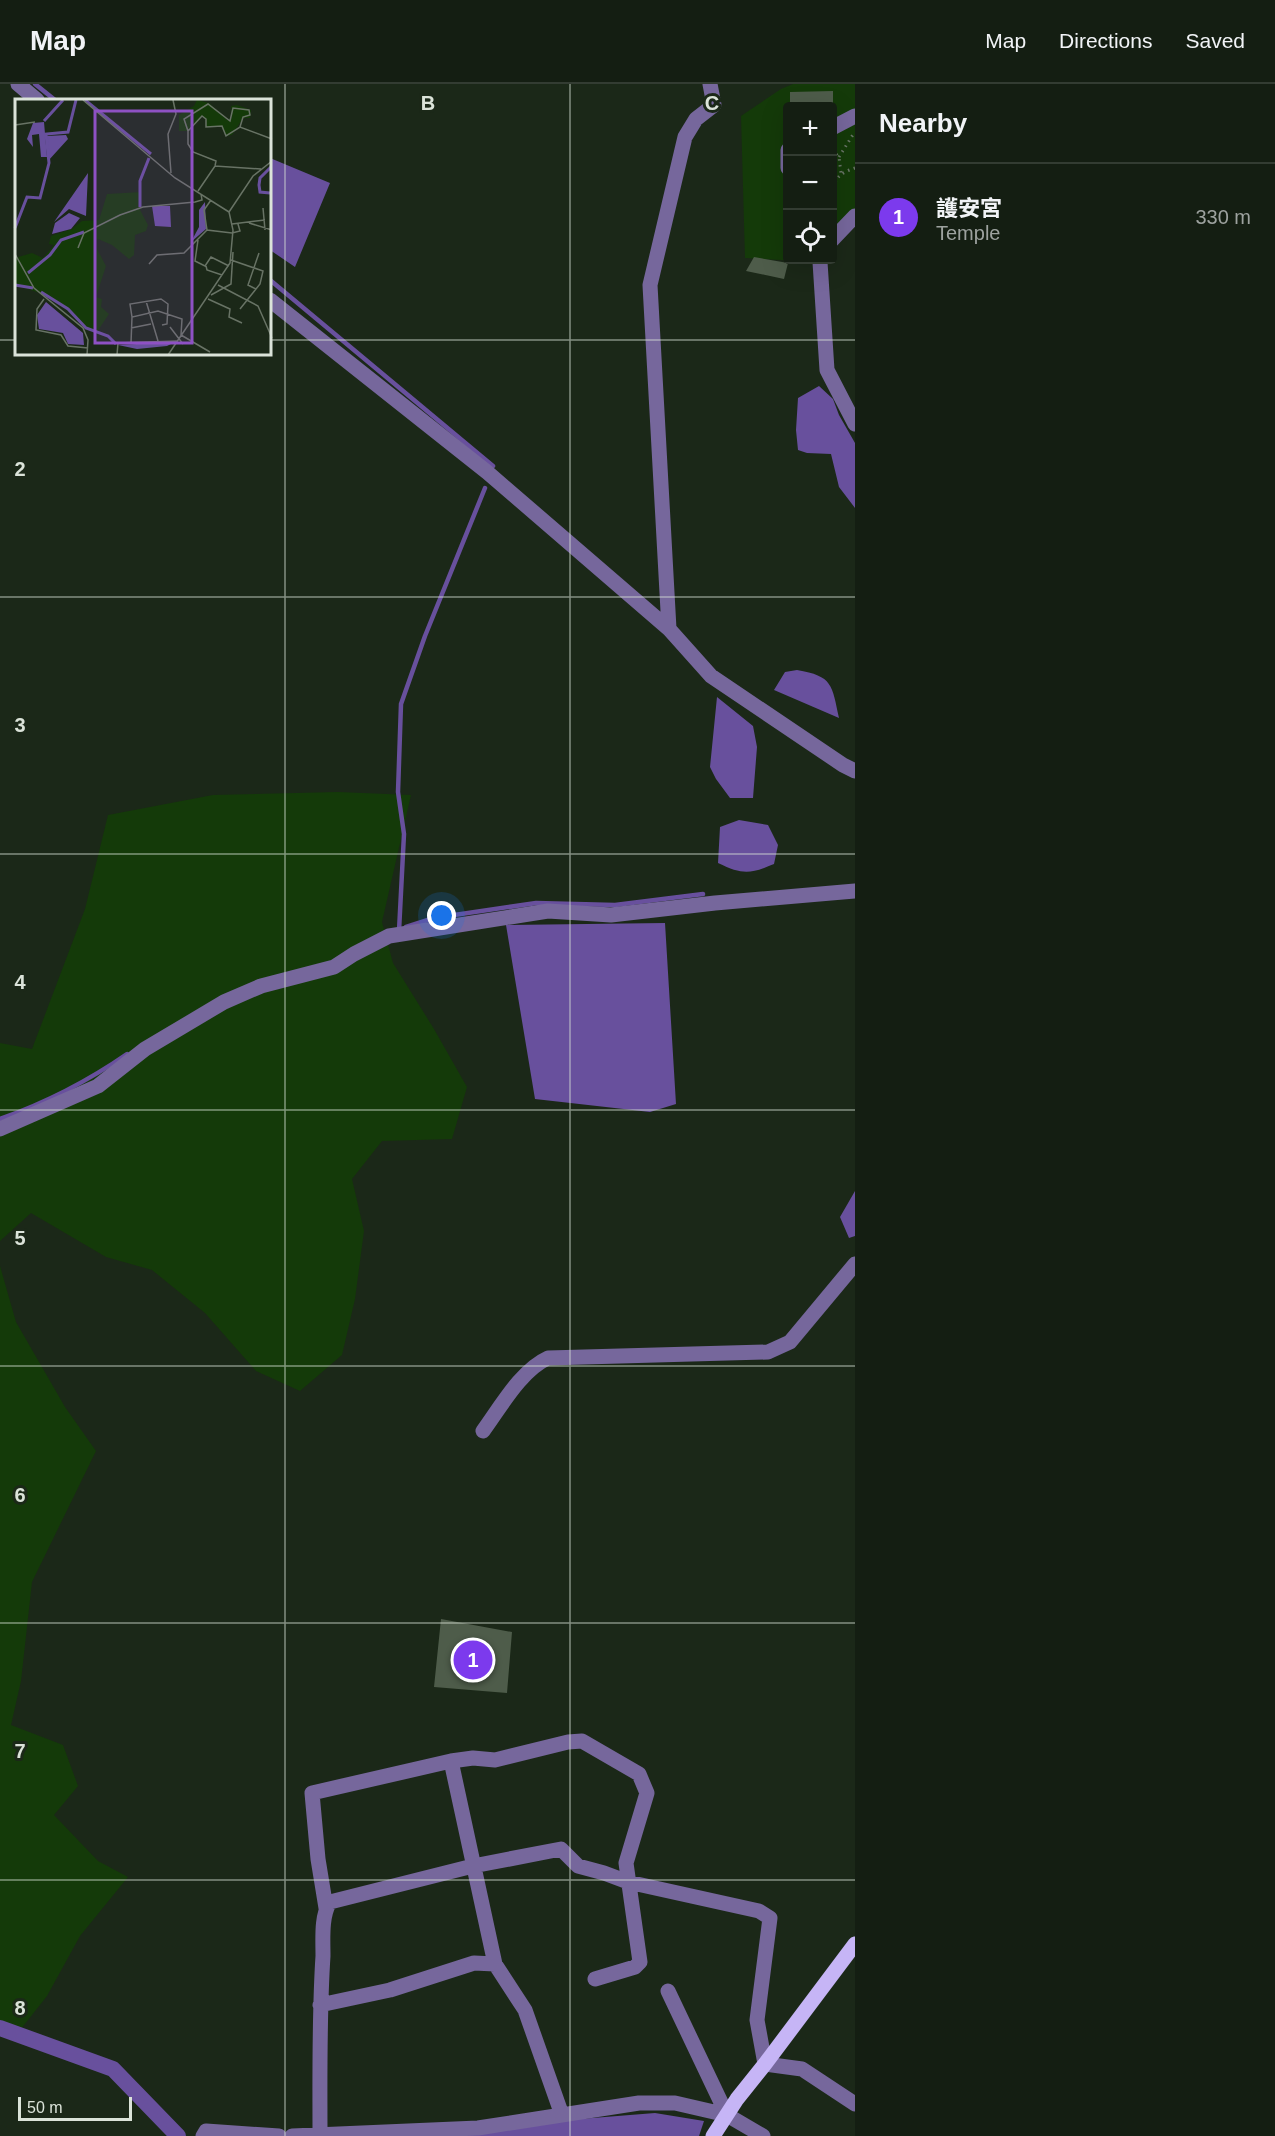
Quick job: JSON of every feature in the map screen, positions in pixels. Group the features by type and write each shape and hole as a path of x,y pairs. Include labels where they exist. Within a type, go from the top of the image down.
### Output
{"main road":[{"path":"713,2136 736,2099 855,1944"}],"street":[{"path":"18,84 36,99"},
{"path":"669,629 650,285 685,137 696,119 714,105 710,84"},
{"path":"837,125 855,116"},
{"path":"837,235 855,216"},
{"path":"820,264 827,370 855,423"},
{"path":"272,302 487,472 669,629 711,676 855,771"},
{"path":"0,1128 98,1086 145,1049 224,1002 261,986 334,967 389,936 548,911 611,915 855,891"},
{"path":"483,1431 528,1372 538,1362 548,1358 768,1352 790,1342 855,1264"},
{"path":"320,2135 320,2005 326,1908 318,1859 312,1793 451,1761 473,1758 495,1761 568,1742 582,1741 639,1774 647,1793 626,1863 640,1962 635,1967 595,1979"},
{"path":"451,1761 495,1964 508,1988 525,2010 562,2115"},
{"path":"326,1908 330,1902 473,1866 561,1849 578,1866 628,1882 759,1911 770,1917 757,2020 765,2064 802,2069 855,2103"},
{"path":"320,2005 390,1990 474,1964 495,1964"},
{"path":"668,1991 727,2115"},
{"path":"292,2136 478,2128 639,2103 675,2103 727,2115 763,2136"},
{"path":"205,2134 279,2136"}],"path":[{"path":"841,173 839,157 855,133"},
{"path":"837,177 855,168"}],"green space":[{"path":"793,84 855,84 855,216 837,236 837,102 783,102 783,260 745,258 741,116 781,89"},
{"path":"338,792 411,795 382,922 393,963 467,1087 452,1139 382,1141 352,1179 364,1231 355,1299 342,1355 300,1391 256,1371 205,1313 152,1270 106,1257 31,1213 0,1241 0,1043 32,1049 85,909 108,815 213,795"},
{"path":"0,1266 16,1322 65,1407 96,1451 32,1582 21,1681 11,1725 63,1745 78,1786 54,1815 98,1861 128,1877 80,1936 47,1996 17,2034 0,2028"}],"shaded area":[{"path":"272,159 330,183 295,267 272,251"},
{"path":"819,386 833,399 855,443 855,508 839,487 831,454 807,453 798,450 796,430 798,398"},
{"path":"797,670 818,675 829,684 835,697 839,718 774,690 785,672"},
{"path":"717,697 753,726 757,747 753,798 730,798 710,767"},
{"path":"739,820 768,825 778,845 774,864 746,872 718,863 720,827"},
{"path":"665,923 676,1104 650,1112 535,1099 506,925"},
{"path":"855,1191 855,1236 849,1238 840,1217"},
{"path":"655,2113 704,2121 699,2136 365,2136"}],"building":[{"path":"833,91 833,102 790,102 790,92"},
{"path":"754,257 788,264 784,279 746,271"},
{"path":"441,1619 512,1632 507,1693 434,1687"}],"waterway":[{"path":"35,84 54,99"},
{"path":"272,282 493,466"},
{"path":"399,931 404,834 398,792 401,704 425,636 485,488"},
{"path":"406,927 434,918 536,903 615,905 703,894"},
{"path":"0,1119 66,1091 127,1054"},
{"path":"0,2028 113,2069 178,2136"}],"place":[{"name":"護安宮","path":"473,1660"}]}
